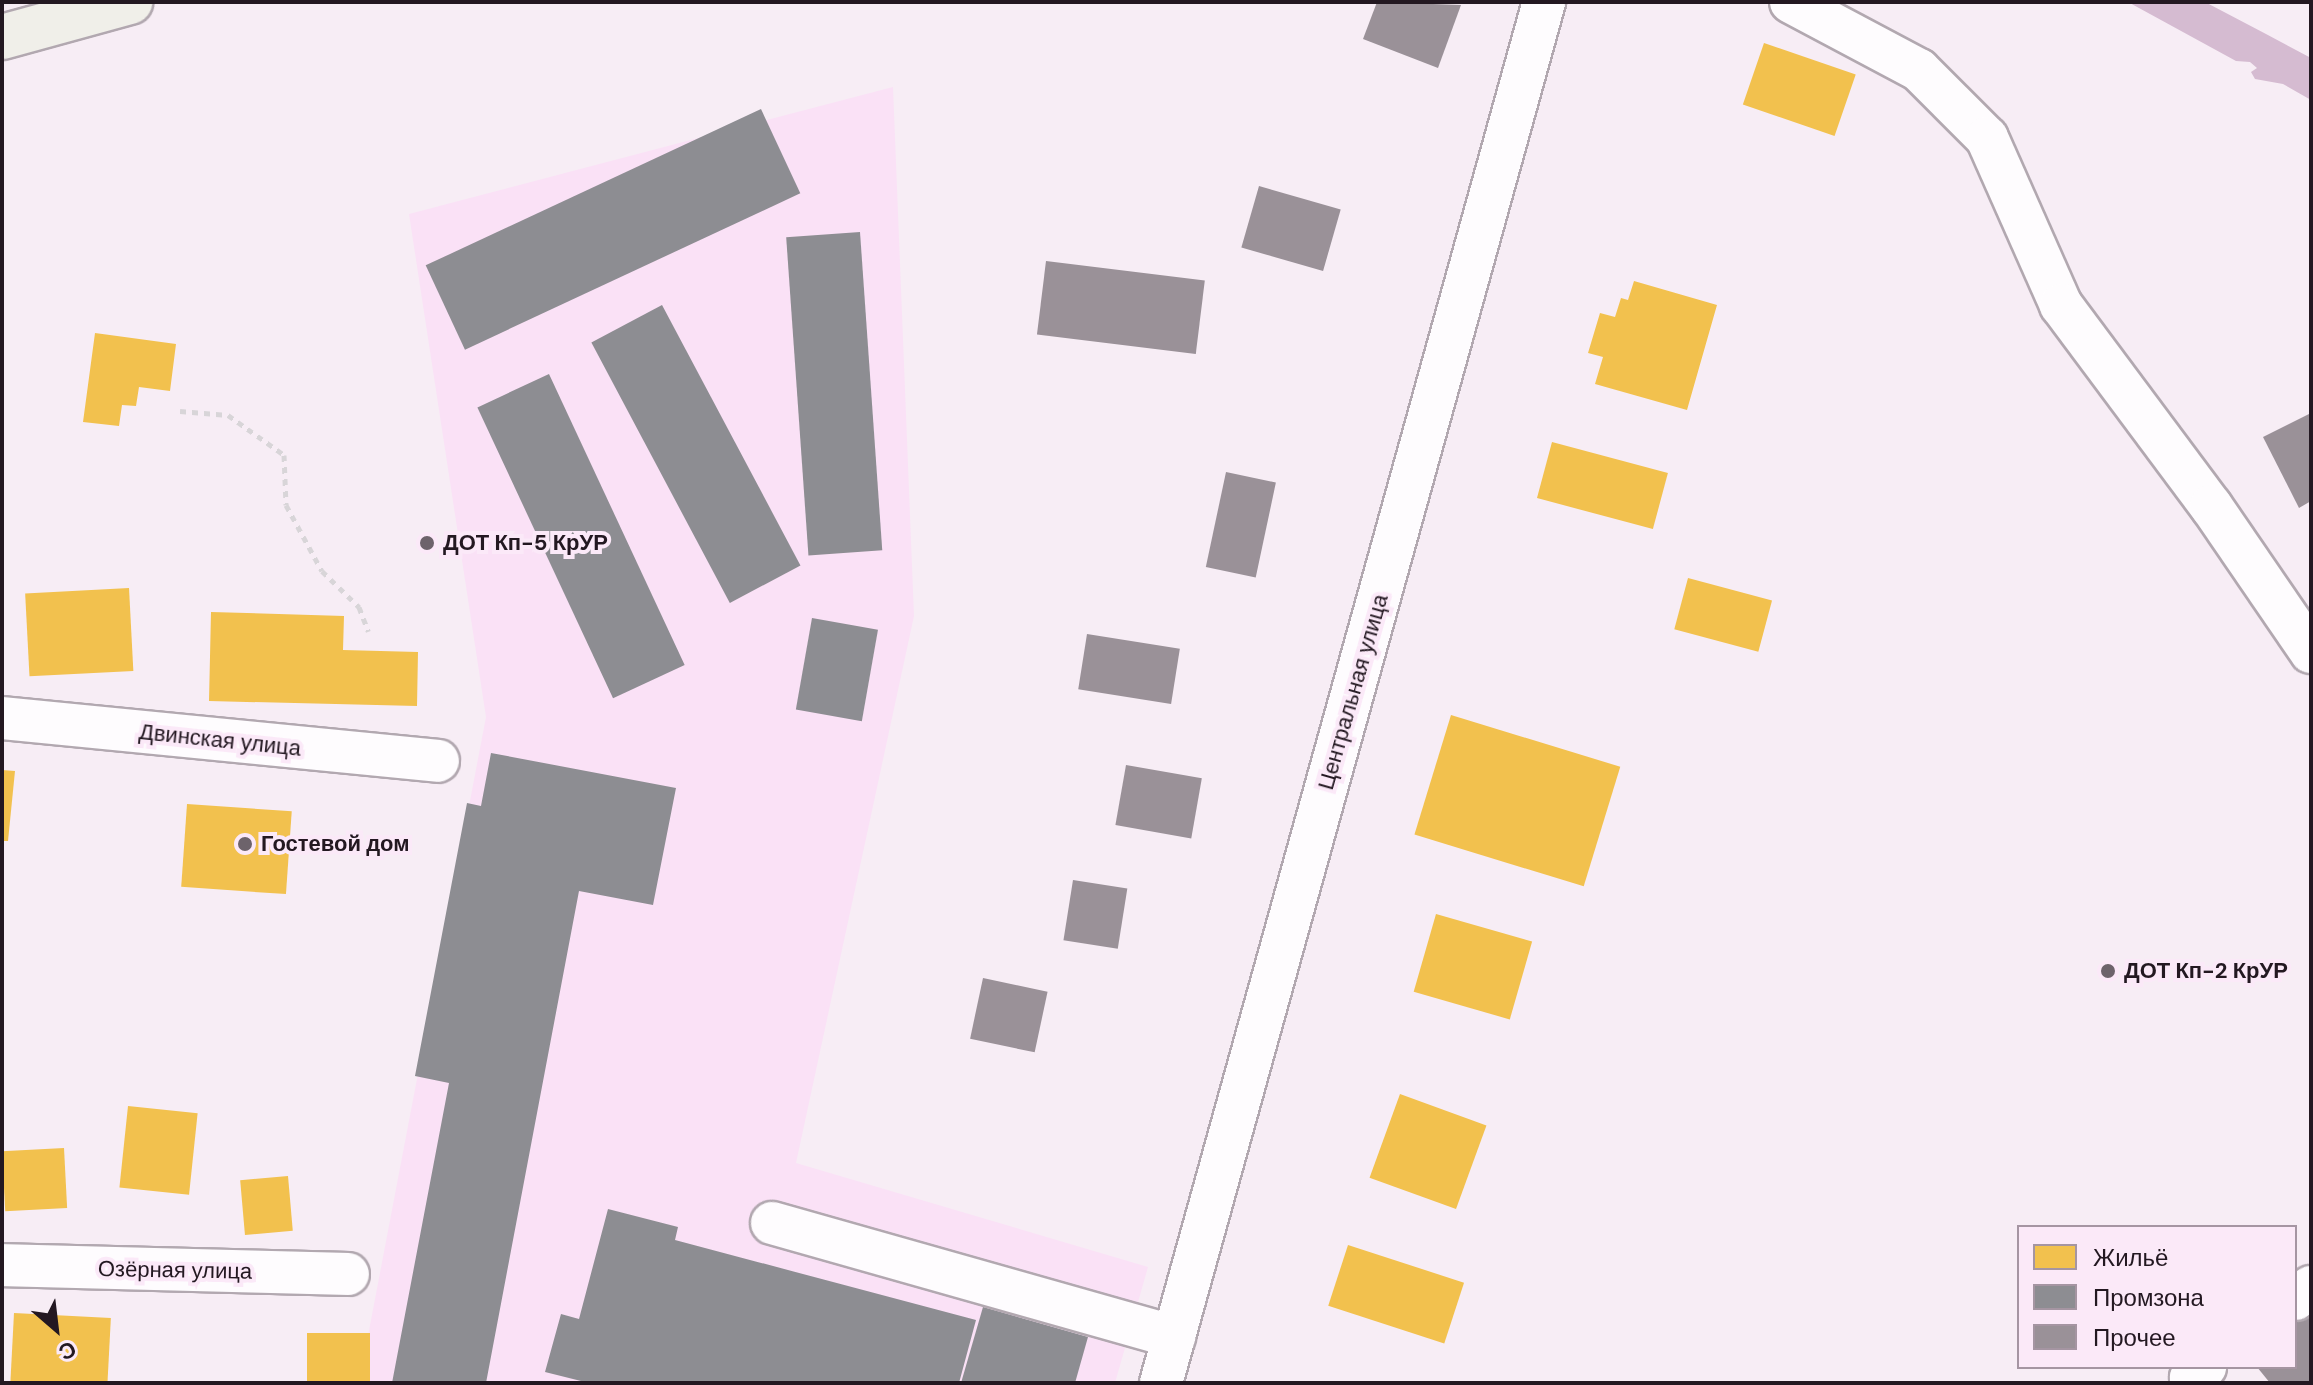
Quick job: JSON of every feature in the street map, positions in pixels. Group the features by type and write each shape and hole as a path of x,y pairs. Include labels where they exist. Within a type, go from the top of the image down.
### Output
{"main road":[{"path":"2,37 130,2"}],"street":[{"name":"Центральная улица","path":"1161,1383 1544,2"},
{"path":"1791,2 1919,70 1987,138 2061,305 2211,506 2311,652"},
{"name":"Двинская улица","path":"2,718 438,761"},
{"path":"772,1223 1174,1337"},
{"name":"Озёрная улица","path":"2,1265 348,1274"},
{"path":"2197,1383 2191,1378 2202,1369"}],"path":[{"path":"180,411 228,415 284,455 286,505 322,571 359,607 368,631"}],"shaded area":[{"path":"2128,2 2205,2 2311,58 2311,100 2283,84 2255,79 2251,72 2257,68 2250,62 2236,61"},
{"path":"893,87 914,616 796,1163 1148,1267 1115,1383 359,1383 486,717 409,214"}],"building: Жильё":[{"path":"1764,43 1856,75 1835,136 1743,104"},
{"path":"1634,281 1717,305 1687,410 1595,384 1603,357 1588,353 1600,313 1615,317 1621,298 1628,300"},
{"path":"95,333 176,344 170,391 139,387 136,406 122,405 119,426 83,422"},
{"path":"1552,442 1668,473 1653,529 1537,498"},
{"path":"1688,578 1772,601 1758,652 1674,629"},
{"path":"129,588 133,671 29,676 25,593"},
{"path":"211,612 344,616 343,650 418,652 417,706 209,701"},
{"path":"1451,715 1620,767 1584,886 1414,835"},
{"path":"2,770 15,771 8,841 2,841"},
{"path":"187,804 292,811 286,894 181,887"},
{"path":"1436,914 1532,942 1510,1019 1414,992"},
{"path":"1400,1094 1486,1125 1456,1209 1370,1178"},
{"path":"128,1106 198,1113 189,1195 119,1188"},
{"path":"64,1148 67,1208 5,1211 2,1151"},
{"path":"288,1176 293,1231 245,1235 240,1180"},
{"path":"1348,1245 1464,1283 1444,1344 1328,1306"},
{"path":"14,1313 111,1318 107,1383 10,1383"},
{"path":"307,1333 370,1333 370,1383 307,1383"}],"building: Промзона":[{"path":"761,109 800,193 465,350 426,265"},
{"path":"860,232 882,550 808,555 786,237"},
{"path":"662,305 800,565 730,603 591,343"},
{"path":"549,374 685,665 613,698 477,407"},
{"path":"812,618 878,630 862,721 796,710"},
{"path":"491,753 676,788 653,905 579,891 486,1383 392,1383 449,1083 415,1076 467,803 481,806"},
{"path":"608,1209 678,1227 675,1240 976,1320 959,1383 589,1383 545,1372 561,1314 579,1319"},
{"path":"983,1307 1088,1337 1075,1383 961,1383"}],"building: Прочее":[{"path":"1377,2 1461,5 1438,68 1363,39"},
{"path":"1259,186 1341,209 1323,271 1241,248"},
{"path":"1046,261 1205,280 1196,354 1037,334"},
{"path":"2311,413 2311,501 2299,508 2263,437"},
{"path":"1226,472 1276,483 1256,577 1206,567"},
{"path":"1087,634 1180,649 1171,704 1078,689"},
{"path":"1126,765 1202,778 1191,838 1115,825"},
{"path":"1073,880 1127,889 1118,949 1063,940"},
{"path":"983,978 1048,992 1035,1052 970,1039"},
{"path":"2311,1300 2311,1383 2270,1383 2259,1369 2297,1369 2297,1311"}],"place":[{"name":"ДОТ Кп-5 КрУР","path":"427,543"},
{"name":"Гостевой дом","path":"245,844"},
{"name":"ДОТ Кп-2 КрУР","path":"2108,971"}]}
